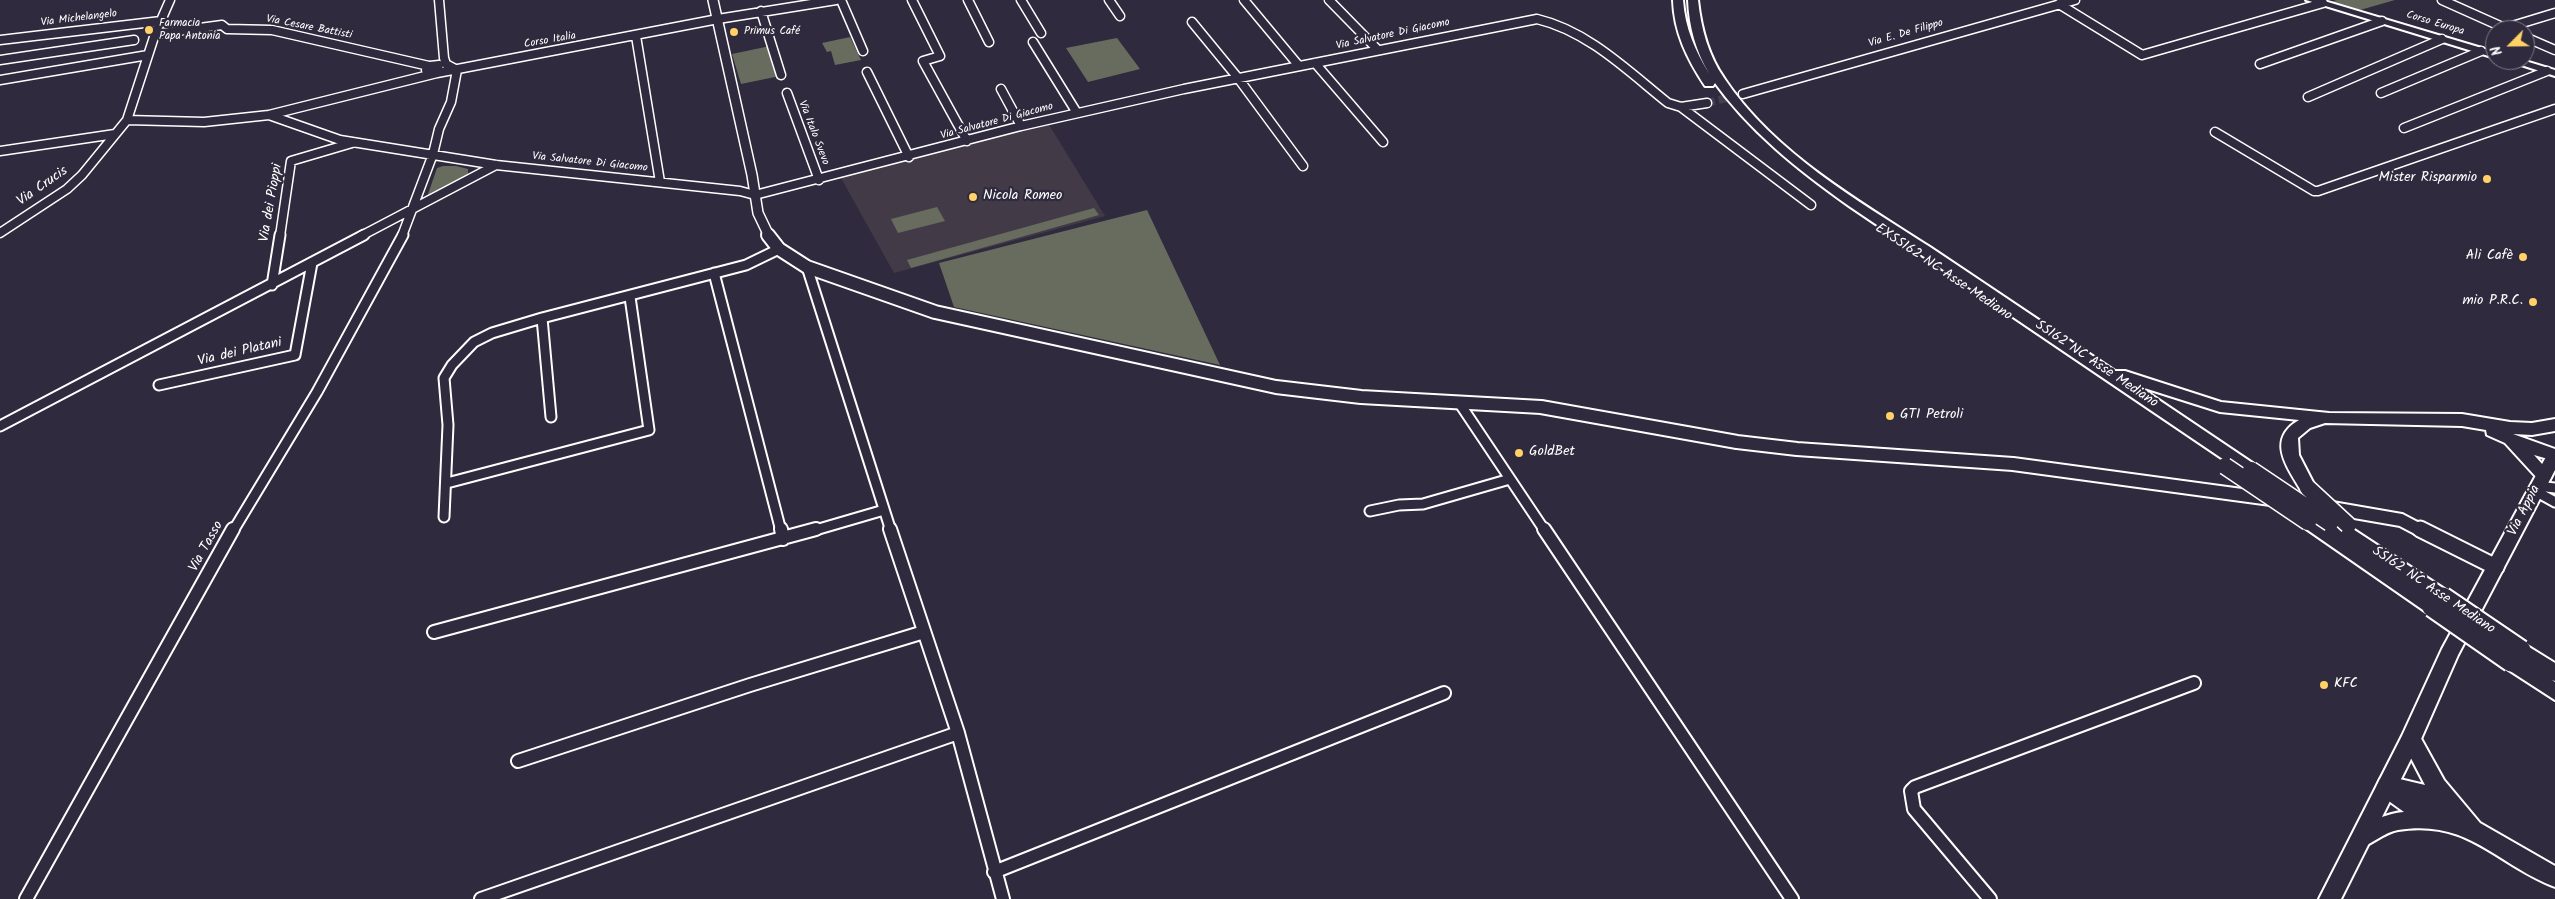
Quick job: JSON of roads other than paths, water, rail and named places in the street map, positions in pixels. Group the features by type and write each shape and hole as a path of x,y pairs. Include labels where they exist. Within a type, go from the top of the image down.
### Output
{"highway":[{"path":"1678,0 1681,30 1695,49"},
{"path":"1693,0 1695,49"},
{"path":"2446,813 2473,830"}],"main road":[{"name":"Corso Europa","path":"2311,0 2485,52"},
{"name":"SS162 NC Asse Mediano","path":"1695,49 1723,87 1747,115 1793,157 1863,209 2330,523 2408,573 2437,602"},
{"name":"EXSS162 NC Asse Mediano","path":"1695,49 1716,94 1738,119 1783,160 1854,212 2225,466"},
{"path":"2535,67 2551,72"},
{"path":"2099,368 2220,407 2329,418 2462,420 2555,446"},
{"path":"2329,418 2302,424 2288,437 2287,446 2308,488 2348,524 2408,573"},
{"path":"2508,432 2555,425"},
{"path":"2508,432 2555,455"},
{"path":"2508,432 2539,484"},
{"name":"Via Appia","path":"2330,899 2411,739 2449,654 2555,455"},
{"name":"SS162 NC Asse Mediano","path":"2225,466 2308,522 2437,602 2516,656 2555,692"},
{"path":"2516,656 2555,673"},
{"path":"2411,739 2446,813"},
{"path":"2387,786 2407,804 2424,815 2446,813"},
{"path":"2360,839 2394,821 2446,813"},
{"path":"2473,830 2555,877"}],"street":[{"path":"170,0 155,34 127,120 204,122 269,116"},
{"path":"439,0 444,58 449,66 457,70"},
{"path":"713,0 761,222 779,249 807,267 935,312 1276,387 1361,397 1541,407 1737,442 2013,464 2369,513 2401,520 2496,566"},
{"name":"Corso Italia","path":"269,116 434,69 457,70 761,11 782,4 836,0"},
{"path":"841,0 863,51"},
{"path":"912,0 940,56 923,61 967,141"},
{"path":"968,0 989,42"},
{"path":"1021,0 1041,34"},
{"path":"1109,0 1120,16"},
{"path":"1244,0 1299,66"},
{"path":"1329,0 1378,50"},
{"name":"Via E. De Filippo","path":"1743,94 2075,0"},
{"path":"2442,0 2490,20"},
{"path":"2059,4 2142,55 2322,4"},
{"path":"761,11 781,75"},
{"path":"2534,20 2555,13"},
{"name":"Via Salvatore Di Giacomo","path":"269,116 355,142 496,165 740,191 755,195 1077,113 1522,20 1547,20 1572,30 1668,103 1680,107 1811,205"},
{"name":"Via Michelangelo","path":"0,40 160,21"},
{"path":"2260,64 2382,21"},
{"path":"1192,22 1238,78 1303,166"},
{"name":"Via Cesare Battisti","path":"155,34 222,25 227,29 236,30 272,30 434,69"},
{"path":"636,36 660,182"},
{"path":"2308,97 2437,44 2442,39"},
{"path":"0,60 134,40"},
{"path":"2535,41 2555,50"},
{"path":"1033,42 1077,113"},
{"path":"2382,93 2481,51"},
{"path":"0,80 148,55"},
{"path":"434,69 444,58"},
{"path":"1315,63 1383,142"},
{"name":"Via Tasso","path":"26,899 242,514 336,359 402,236 434,154 439,129 451,102 457,70"},
{"path":"867,72 909,157"},
{"path":"2404,128 2551,72"},
{"path":"1001,89 1021,126"},
{"name":"Via Italo Svevo","path":"786,93 819,180"},
{"path":"1680,107 1707,103"},
{"path":"2215,132 2314,191 2555,109"},
{"name":"Via Crucis","path":"0,233 67,189 82,176 127,120"},
{"path":"0,151 115,134"},
{"name":"Via dei Pioppi","path":"272,285 291,161 355,142"},
{"path":"0,426 312,264 496,165"},
{"path":"444,517 447,483 448,425 444,378 452,365 474,342 492,333 542,318 630,297 746,264 779,249"},
{"name":"Via dei Platani","path":"159,385 295,354 312,264"},
{"path":"807,267 884,510 958,733 994,872 1003,899"},
{"path":"714,273 783,539"},
{"path":"447,483 649,430 630,297"},
{"path":"542,318 551,417"},
{"path":"1460,404 1792,899"},
{"path":"1370,511 1399,505 1424,504 1510,479"},
{"path":"2539,484 2555,488"},
{"path":"2539,484 2555,502"},
{"path":"434,632 783,539 884,510"},
{"path":"518,761 750,685 924,632"},
{"path":"1990,899 1914,809 1910,791 1914,787 2194,683"},
{"path":"994,872 1444,693"},
{"path":"481,899 958,733"}],"tunnel":[{"path":"1707,103 1743,94"}],"place":[{"name":"Farmacia Papa Antonia","path":"149,30"},
{"name":"Primus Café","path":"734,32"},
{"name":"Mister Risparmio","path":"2487,179"},
{"name":"Nicola Romeo","path":"973,197"},
{"name":"Ali Cafè","path":"2523,257"},
{"name":"mio P.R.C.","path":"2533,302"},
{"name":"GTI Petroli","path":"1890,416"},
{"name":"GoldBet","path":"1519,453"},
{"name":"KFC","path":"2324,685"}]}
